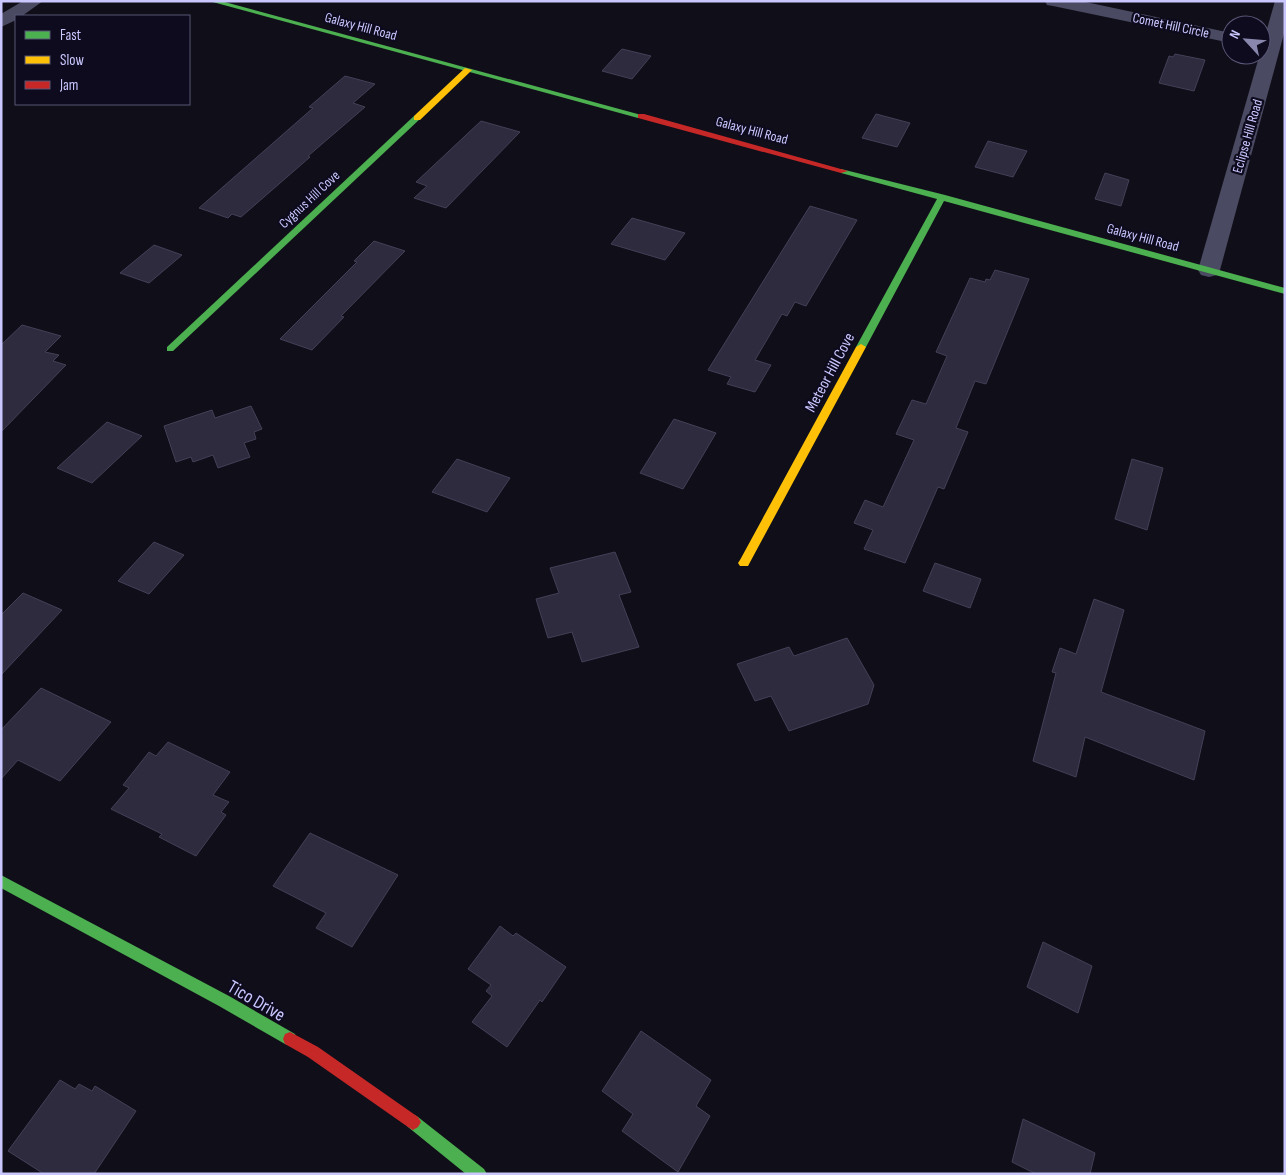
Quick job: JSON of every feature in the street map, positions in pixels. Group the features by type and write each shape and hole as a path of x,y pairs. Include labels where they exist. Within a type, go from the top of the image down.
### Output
{"street":[{"path":"1,22 35,1"},
{"name":"Galaxy Hill Road","path":"212,1 942,196 1285,291"},
{"name":"Comet Hill Circle","path":"1053,1 1221,36"},
{"name":"Eclipse Hill Road","path":"1209,270 1284,1"},
{"name":"Cygnus Hill Cove","path":"170,349 468,70"},
{"name":"Meteor Hill Cove","path":"744,563 942,196"},
{"name":"Tico Drive","path":"1,880 314,1052 403,1115 479,1174"}],"building":[{"path":"622,49 651,56 632,79 602,71"},
{"path":"1175,54 1205,60 1194,91 1159,83 1169,56 1173,57"},
{"path":"345,76 375,84 353,103 365,107 308,156 310,157 241,217 232,214 228,218 199,208 313,108 309,107"},
{"path":"876,114 910,123 897,147 862,138"},
{"path":"481,121 520,132 446,208 414,198 427,186 416,182"},
{"path":"988,141 1027,151 1013,177 975,167"},
{"path":"1105,173 1129,180 1121,206 1095,199"},
{"path":"810,206 857,220 806,306 795,302 787,316 782,314 755,360 771,365 755,392 727,384 731,377 708,370"},
{"path":"632,218 685,233 665,260 611,244"},
{"path":"374,241 405,251 341,316 344,317 312,350 280,339 357,262 354,261"},
{"path":"154,245 182,255 149,283 120,273"},
{"path":"995,270 1029,279 986,384 975,381 956,428 968,432 944,489 938,487 905,563 864,549 873,530 854,523 865,500 883,507 914,440 896,434 912,400 926,404 947,356 936,352 970,278 985,282 986,279 990,280"},
{"path":"22,325 61,336 45,352 59,355 53,361 66,365 1,432 1,345"},
{"path":"251,406 262,429 254,432 256,439 244,443 250,457 218,468 213,455 193,462 191,457 176,462 164,426 212,410 215,418"},
{"path":"674,419 716,433 683,489 640,473"},
{"path":"107,422 142,436 92,483 57,468"},
{"path":"457,459 510,478 487,512 432,492"},
{"path":"1132,459 1163,468 1147,530 1115,519"},
{"path":"154,542 184,555 149,594 118,581"},
{"path":"615,552 631,592 619,595 639,647 582,662 572,632 548,638 536,599 559,593 550,568"},
{"path":"935,563 981,579 970,608 923,591"},
{"path":"23,593 62,610 1,675 1,615"},
{"path":"1094,599 1124,610 1101,692 1205,731 1194,780 1085,737 1076,777 1033,761 1056,673 1052,672 1060,648 1076,654"},
{"path":"847,638 874,685 868,704 789,731 771,696 755,701 737,664 789,647 794,656"},
{"path":"41,688 111,722 60,781 18,760 1,779 1,730"},
{"path":"168,742 230,772 213,795 229,802 221,812 226,815 196,856 159,837 162,834 111,809 129,788 123,785 149,752 156,756"},
{"path":"310,833 398,875 352,947 316,928 326,913 273,886"},
{"path":"500,926 513,936 516,933 566,967 507,1047 472,1022 492,996 486,991 491,985 468,969"},
{"path":"1043,942 1092,966 1078,1013 1027,987"},
{"path":"641,1031 711,1080 696,1106 710,1116 678,1172 622,1131 633,1114 602,1091"},
{"path":"60,1080 75,1089 79,1084 92,1091 95,1086 136,1111 94,1174 44,1174 8,1151"},
{"path":"1023,1119 1095,1153 1090,1174 1036,1174 1012,1162"}],"traffic: fast":[{"path":"212,1 641,116"},
{"path":"170,349 417,118"},
{"path":"844,171 1285,291"},
{"path":"861,347 942,197"},
{"path":"1,881 224,1001 290,1039"},
{"path":"413,1122 479,1174"}],"traffic: slow":[{"path":"417,118 468,70"},
{"path":"744,563 861,347"}],"traffic: jam":[{"path":"641,116 844,171"},
{"path":"290,1039 313,1052 413,1122"}]}
